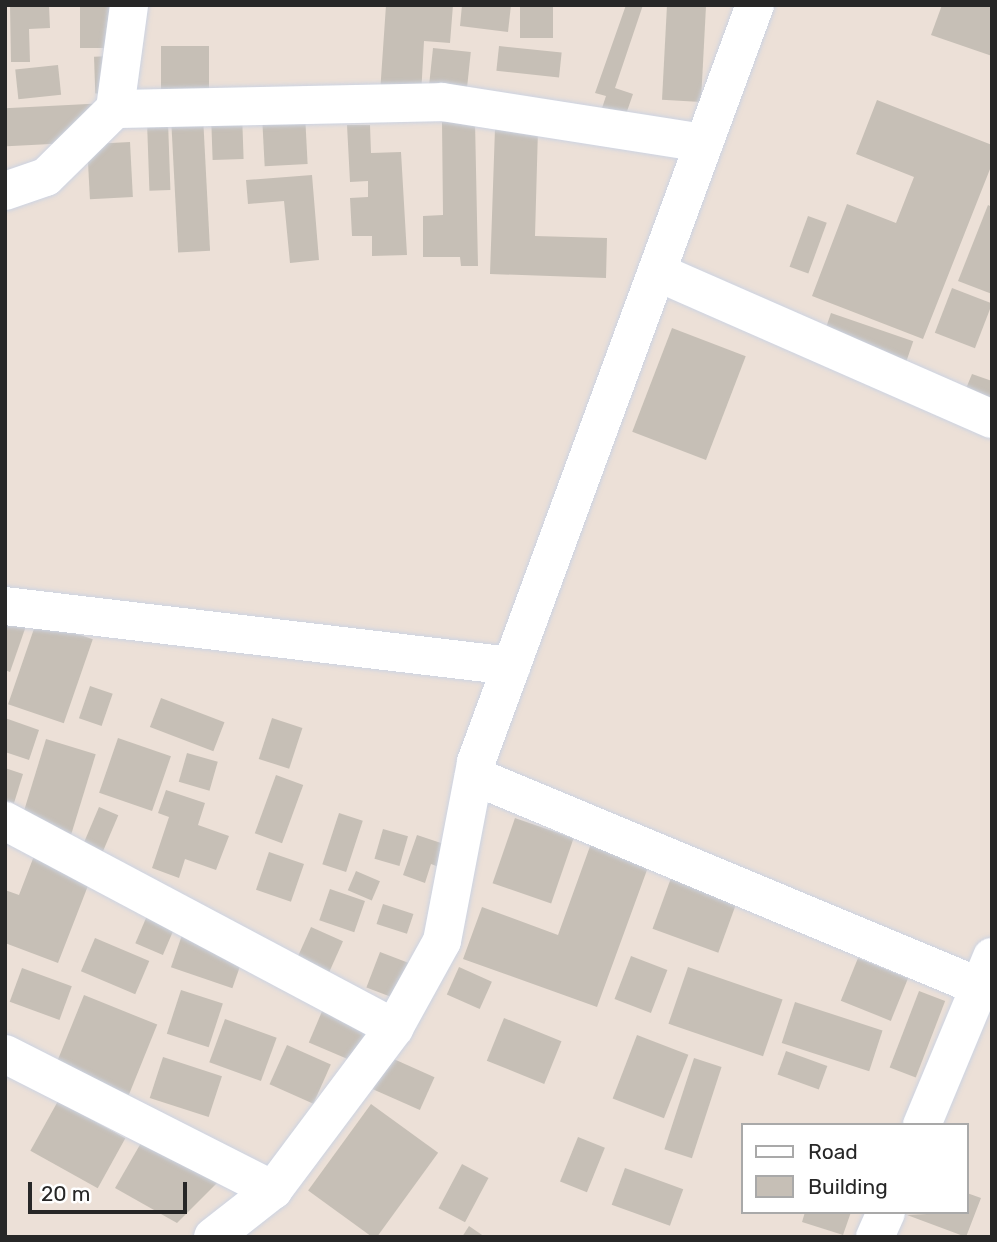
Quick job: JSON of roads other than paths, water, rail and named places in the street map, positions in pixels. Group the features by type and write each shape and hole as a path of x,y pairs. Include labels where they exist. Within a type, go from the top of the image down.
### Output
{"street":[{"path":"5,191 46,177 115,109 129,5"},
{"path":"213,1237 273,1190 394,1028 442,941 474,776 511,666 755,5"},
{"path":"115,109 442,102 704,143"},
{"path":"657,272 992,419"},
{"path":"5,606 511,666"},
{"path":"474,776 986,972 923,1123"},
{"path":"5,821 394,1028"},
{"path":"5,1054 273,1190"},
{"path":"875,1237 885,1214"}]}
